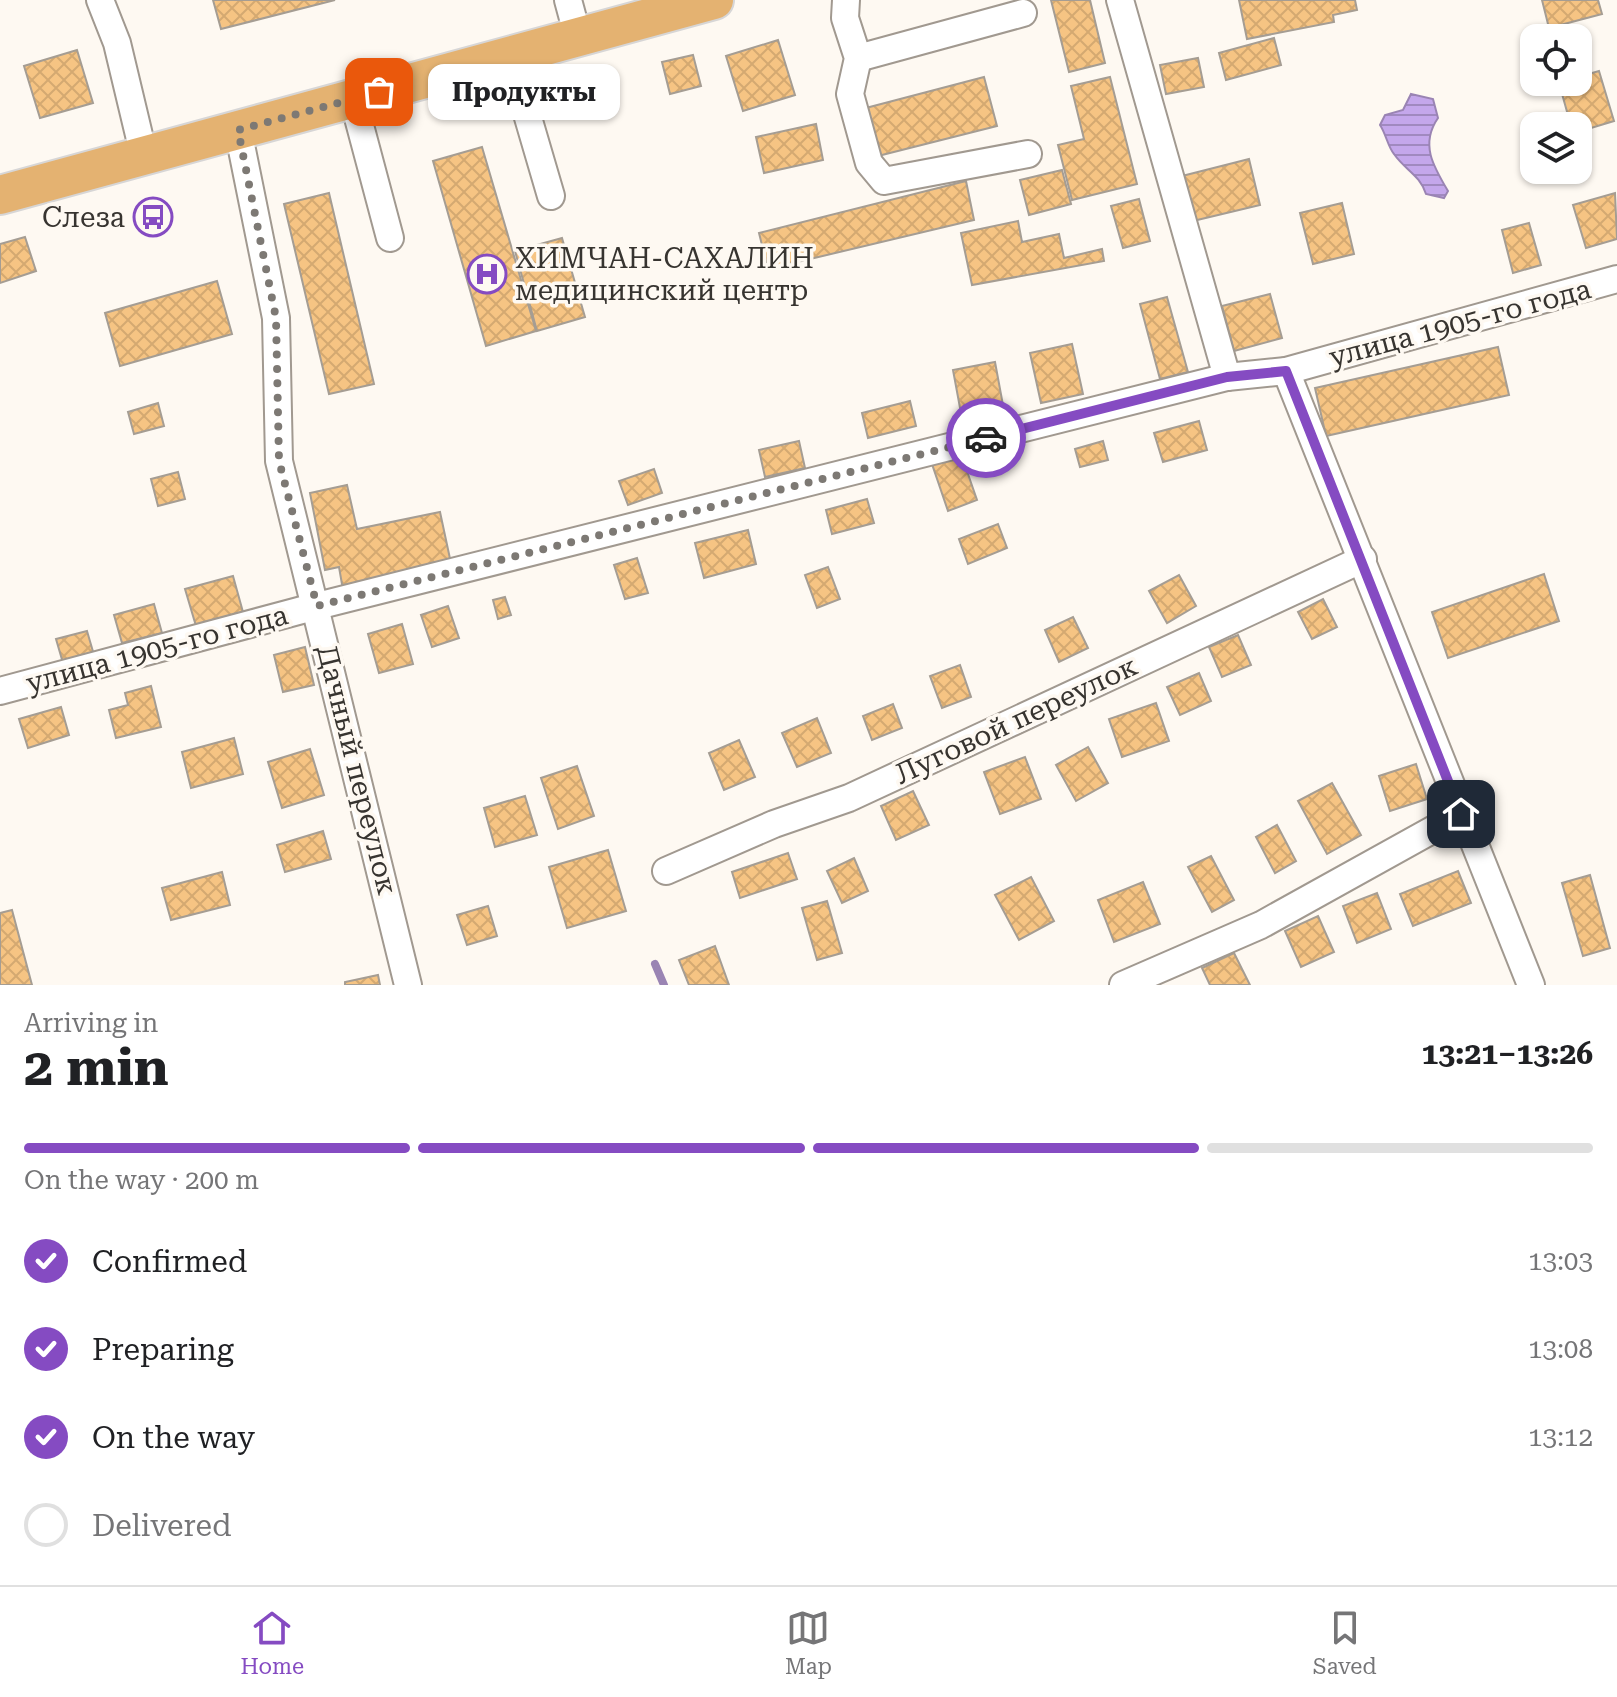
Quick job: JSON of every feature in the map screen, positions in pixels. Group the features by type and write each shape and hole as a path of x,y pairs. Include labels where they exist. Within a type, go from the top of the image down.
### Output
{"highway":[{"path":"0,195 714,0"}],"street":[{"path":"100,0 117,43 144,156"},
{"path":"568,0 578,37"},
{"path":"846,0 845,18 858,58 850,94 869,163 884,181 1028,154"},
{"path":"1120,0 1227,377"},
{"path":"858,58 1023,13"},
{"path":"510,56 551,196"},
{"path":"353,99 390,238"},
{"name":"Дачный переулок","path":"238,130 276,318 279,461 408,985"},
{"name":"улица 1905-го года","path":"0,691 317,606 1227,377 1286,371 1617,279"},
{"path":"1286,371 1310,439 1363,559 1531,985"},
{"name":"Луговой переулок","path":"666,871 774,824 849,798 1363,559"},
{"path":"1123,985 1261,925 1461,814"}],"shaded area":[{"path":"1411,94 1433,99 1438,118 1429,146 1433,164 1448,191 1444,198 1426,194 1420,182 1392,151 1380,125 1385,115 1403,110"}],"building":[{"path":"213,0 335,0 221,29"},
{"path":"1051,0 1090,0 1105,63 1069,72"},
{"path":"1239,0 1355,0 1357,10 1333,15 1334,22 1247,39"},
{"path":"1542,0 1598,0 1602,14 1564,24 1548,24"},
{"path":"1274,38 1281,65 1226,80 1219,53"},
{"path":"778,40 795,95 743,111 726,56"},
{"path":"77,50 93,103 40,118 24,66"},
{"path":"693,55 701,86 670,94 662,62"},
{"path":"1198,58 1204,87 1166,94 1160,65"},
{"path":"1599,71 1614,121 1592,128 1592,112 1567,112 1563,96 1592,96 1592,73"},
{"path":"984,77 997,126 874,157 862,109"},
{"path":"1110,77 1137,184 1072,200 1058,145 1084,139 1071,86"},
{"path":"816,124 823,160 764,173 756,137"},
{"path":"482,147 536,331 486,346 433,161"},
{"path":"1249,159 1260,205 1193,221 1182,176"},
{"path":"1062,170 1071,204 1029,215 1020,180"},
{"path":"966,181 974,220 768,269 759,233"},
{"path":"329,193 374,384 329,394 284,204"},
{"path":"1615,193 1617,239 1586,248 1573,205"},
{"path":"1139,199 1150,241 1123,248 1111,206"},
{"path":"1342,203 1354,254 1313,264 1300,213"},
{"path":"1018,221 1022,242 1059,234 1064,258 1102,249 1104,261 972,285 961,233"},
{"path":"1529,223 1541,265 1513,273 1502,230"},
{"path":"25,237 36,271 0,283 0,244"},
{"path":"562,238 585,317 537,331 515,251"},
{"path":"217,281 232,334 120,366 105,313"},
{"path":"1270,294 1282,338 1234,351 1222,306"},
{"path":"1167,297 1188,372 1160,379 1140,304"},
{"path":"1072,344 1083,394 1041,403 1030,353"},
{"path":"1498,347 1509,395 1326,436 1315,388"},
{"path":"995,362 1005,416 963,424 953,370"},
{"path":"910,401 916,426 868,438 862,413"},
{"path":"158,403 164,426 134,434 128,412"},
{"path":"1199,421 1207,450 1163,462 1154,433"},
{"path":"799,441 805,468 765,477 759,450"},
{"path":"1103,441 1108,460 1080,467 1075,449"},
{"path":"961,454 977,500 948,511 932,464"},
{"path":"654,469 662,493 628,505 619,481"},
{"path":"178,472 185,499 158,506 151,479"},
{"path":"347,485 357,529 440,512 452,568 343,590 339,567 325,570 310,493"},
{"path":"867,499 874,523 832,534 826,510"},
{"path":"998,524 1007,548 968,564 959,539"},
{"path":"748,530 756,564 704,578 695,543"},
{"path":"637,558 648,593 625,599 614,565"},
{"path":"828,567 840,599 817,608 805,575"},
{"path":"1544,574 1559,621 1448,658 1432,612"},
{"path":"1179,575 1196,606 1167,623 1149,591"},
{"path":"233,576 243,612 196,626 185,589"},
{"path":"505,597 511,615 498,619 493,600"},
{"path":"1323,599 1337,627 1312,639 1298,612"},
{"path":"154,604 162,633 122,643 114,615"},
{"path":"448,606 459,638 432,647 421,615"},
{"path":"1073,617 1088,648 1059,662 1045,630"},
{"path":"402,624 413,664 379,673 368,634"},
{"path":"87,631 94,655 63,663 56,639"},
{"path":"1238,635 1251,665 1222,677 1209,647"},
{"path":"305,647 314,685 283,692 274,655"},
{"path":"960,665 971,697 942,708 930,676"},
{"path":"1199,673 1211,701 1180,715 1167,687"},
{"path":"151,686 161,727 116,738 109,710 128,705 125,693"},
{"path":"1156,703 1169,741 1122,757 1109,719"},
{"path":"893,704 902,728 872,740 863,716"},
{"path":"61,707 69,735 28,748 19,719"},
{"path":"817,718 831,753 797,767 782,733"},
{"path":"234,738 243,774 191,788 182,752"},
{"path":"739,740 755,777 724,790 709,753"},
{"path":"1088,747 1108,783 1076,801 1056,765"},
{"path":"310,749 324,795 282,808 268,762"},
{"path":"1025,757 1041,799 1000,814 984,772"},
{"path":"1416,764 1427,799 1390,811 1379,776"},
{"path":"577,766 594,816 558,829 541,778"},
{"path":"1332,783 1361,835 1327,854 1298,801"},
{"path":"913,791 929,825 896,840 881,806"},
{"path":"525,796 537,835 495,847 484,808"},
{"path":"1277,825 1296,861 1275,873 1256,837"},
{"path":"323,831 331,859 285,872 277,845"},
{"path":"608,850 626,911 567,928 549,867"},
{"path":"788,853 797,879 740,898 732,872"},
{"path":"1211,856 1234,900 1212,912 1188,867"},
{"path":"854,858 868,891 842,903 827,871"},
{"path":"1458,871 1471,903 1413,926 1400,894"},
{"path":"222,872 230,905 171,920 162,888"},
{"path":"1590,875 1610,948 1583,956 1562,883"},
{"path":"1031,877 1054,921 1019,940 995,895"},
{"path":"1143,882 1160,924 1114,942 1098,900"},
{"path":"1377,893 1391,929 1357,943 1343,906"},
{"path":"827,901 842,953 817,960 802,908"},
{"path":"488,906 497,936 467,945 457,915"},
{"path":"12,910 32,985 0,985 0,913"},
{"path":"1318,916 1334,952 1301,967 1285,931"},
{"path":"715,946 729,985 689,985 679,960"},
{"path":"1234,953 1250,985 1210,985 1202,968"},
{"path":"378,975 380,985 345,985 345,982"}],"waterway":[{"path":"655,964 664,985"}],"way so far":[{"path":"379,92 238,130 251,178 276,318 279,461 317,606 986,438"}],"place":[{"name":"Продукты","path":"379,92"},
{"name":"Слеза","path":"153,217"},
{"name":"ХИМЧАН-САХАЛИН медицинский центр","path":"487,274"}],"route":[{"path":"986,438 1227,377 1286,371 1310,439 1363,559 1461,814"}]}
